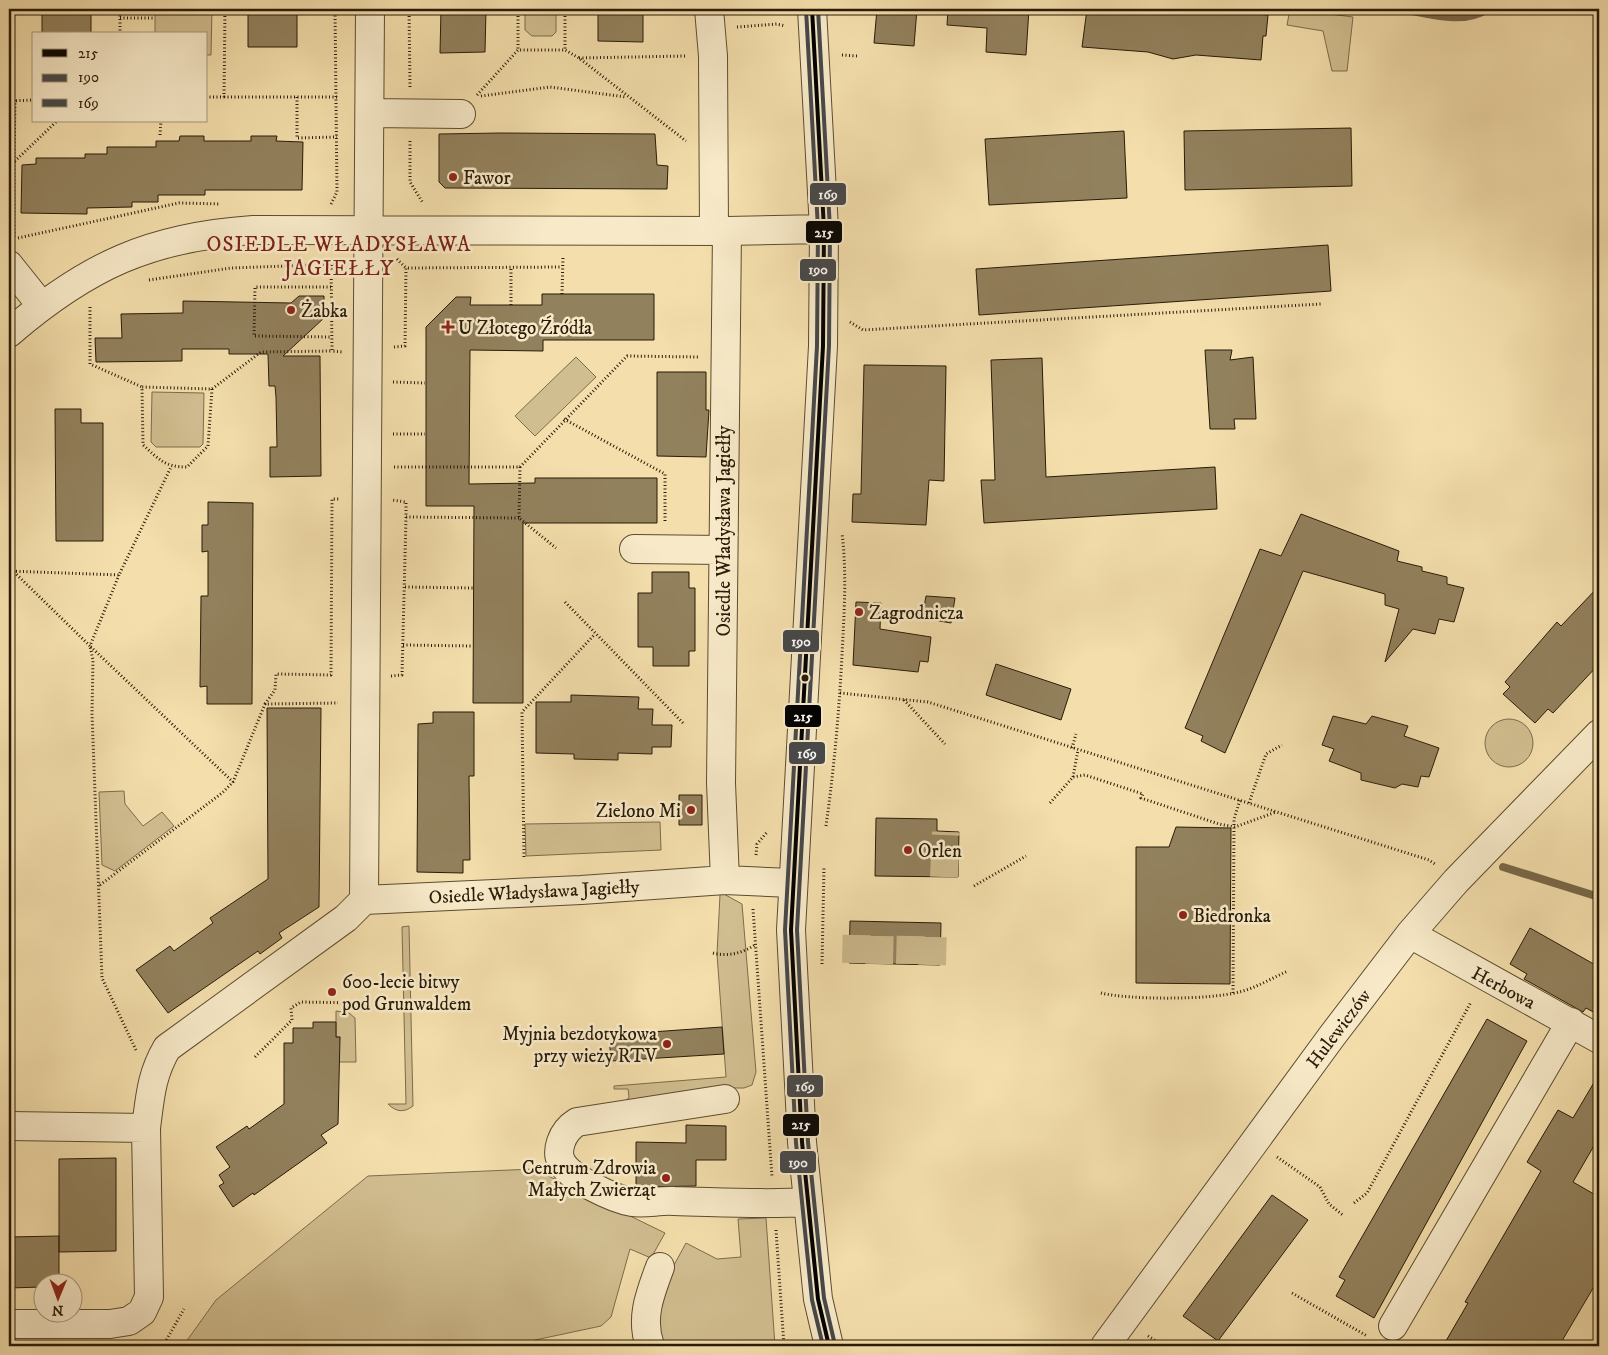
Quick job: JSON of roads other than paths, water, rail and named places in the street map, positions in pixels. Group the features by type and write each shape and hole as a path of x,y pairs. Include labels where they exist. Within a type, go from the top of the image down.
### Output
{"street":[{"path":"9,1324 110,1324 129,1321 142,1312 149,1297 146,1128 152,1081 156,1066 167,1048 346,918 364,900 370,9"},
{"path":"812,9 824,229 823,346 799,791 792,883 791,930 796,1052 818,1299 816,1346"},
{"name":"Osiedle Władysława Jagiełły","path":"364,900 581,890 724,880 721,782 725,358 721,231 703,16"},
{"path":"370,105 461,114"},
{"path":"9,332 41,305 79,279 110,263 160,244 210,233 253,230 721,231 824,229"},
{"path":"11,252 41,305"},
{"path":"634,548 723,550"},
{"name":"Hulewiczów","path":"1124,1341 1332,1036 1410,934 1456,881 1599,734"},
{"path":"724,880 792,883"},
{"name":"Herbowa","path":"1410,934 1599,1039"},
{"path":"1381,1331 1571,1022"},
{"path":"725,1099 578,1122 569,1127 562,1140 559,1152 561,1162 572,1174 592,1186 618,1198 634,1202 672,1201 774,1204 808,1202"},
{"path":"9,1126 146,1128"},
{"path":"645,1345 647,1299 660,1268"},
{"path":"818,1299 830,1346"}],"waterway":[{"path":"1402,9 1446,17 1468,16 1488,9"},
{"path":"1503,867 1599,897"}],"tunnel":[{"path":"944,877 946,832"},
{"path":"856,963 857,921"},
{"path":"879,964 880,922"},
{"path":"910,964 911,923"},
{"path":"932,965 933,923"}],"place":[{"name":"Fawor","path":"453,177"},
{"name":"Żabka","path":"291,310"},
{"name":"U Złotego Źródła","path":"448,327"},
{"name":"Zagrodnicza","path":"859,612"},
{"name":"Zielono Mi","path":"691,810"},
{"name":"Orlen","path":"908,850"},
{"name":"Biedronka","path":"1183,915"},
{"name":"600-lecie bitwy pod Grunwaldem","path":"332,992"},
{"name":"Myjnia bezdotykowa przy wieży RTV","path":"667,1044"},
{"name":"Centrum Zdrowia Małych Zwierząt","path":"666,1178"}],"district":[{"name":"OSIEDLE WŁADYSŁAWA JAGIEŁŁY","path":"339,256"}]}
